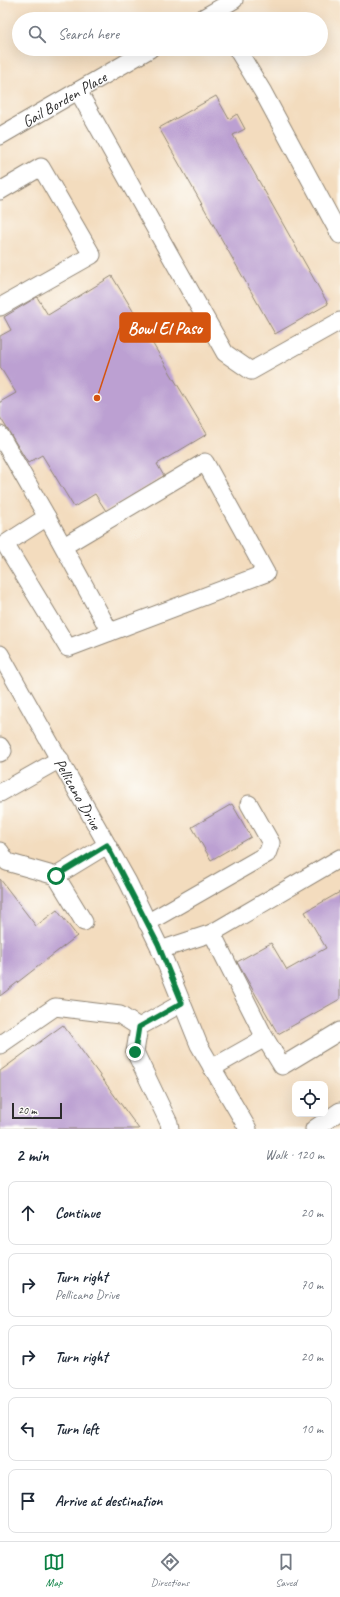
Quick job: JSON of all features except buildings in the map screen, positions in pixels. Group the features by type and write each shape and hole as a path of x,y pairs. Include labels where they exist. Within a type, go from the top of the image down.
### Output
{"street":[{"path":"217,12 234,0"},
{"name":"Gail Borden Place","path":"0,136 138,56"},
{"path":"241,56 340,235"},
{"path":"78,91 225,353 251,371 340,321"},
{"path":"0,190 41,167 92,255 0,307"},
{"path":"0,435 64,546 110,632"},
{"path":"47,517 2,542 68,648 266,573 206,462 64,546"},
{"name":"Pellicano Drive","path":"3,664 60,759 107,845 160,950 199,1045 248,1129"},
{"path":"0,746 3,751 0,753"},
{"path":"0,793 60,759"},
{"path":"147,923 267,854 271,843 249,804"},
{"path":"56,876 107,845"},
{"path":"0,852 7,862 56,876 84,922"},
{"path":"160,950 212,933 340,858"},
{"path":"212,933 265,1038 282,1066 340,1031"},
{"path":"139,1027 182,1003"},
{"path":"0,1045 54,1007 120,1015 139,1027"},
{"path":"139,1027 135,1052 169,1123 170,1129"},
{"path":"212,1068 265,1038"},
{"path":"314,1129 340,1111"}],"place":[{"name":"Bowl El Paso","path":"97,398"}],"route":[{"path":"56,876 107,845 128,882 158,944 182,1003 139,1027 135,1052"}]}
